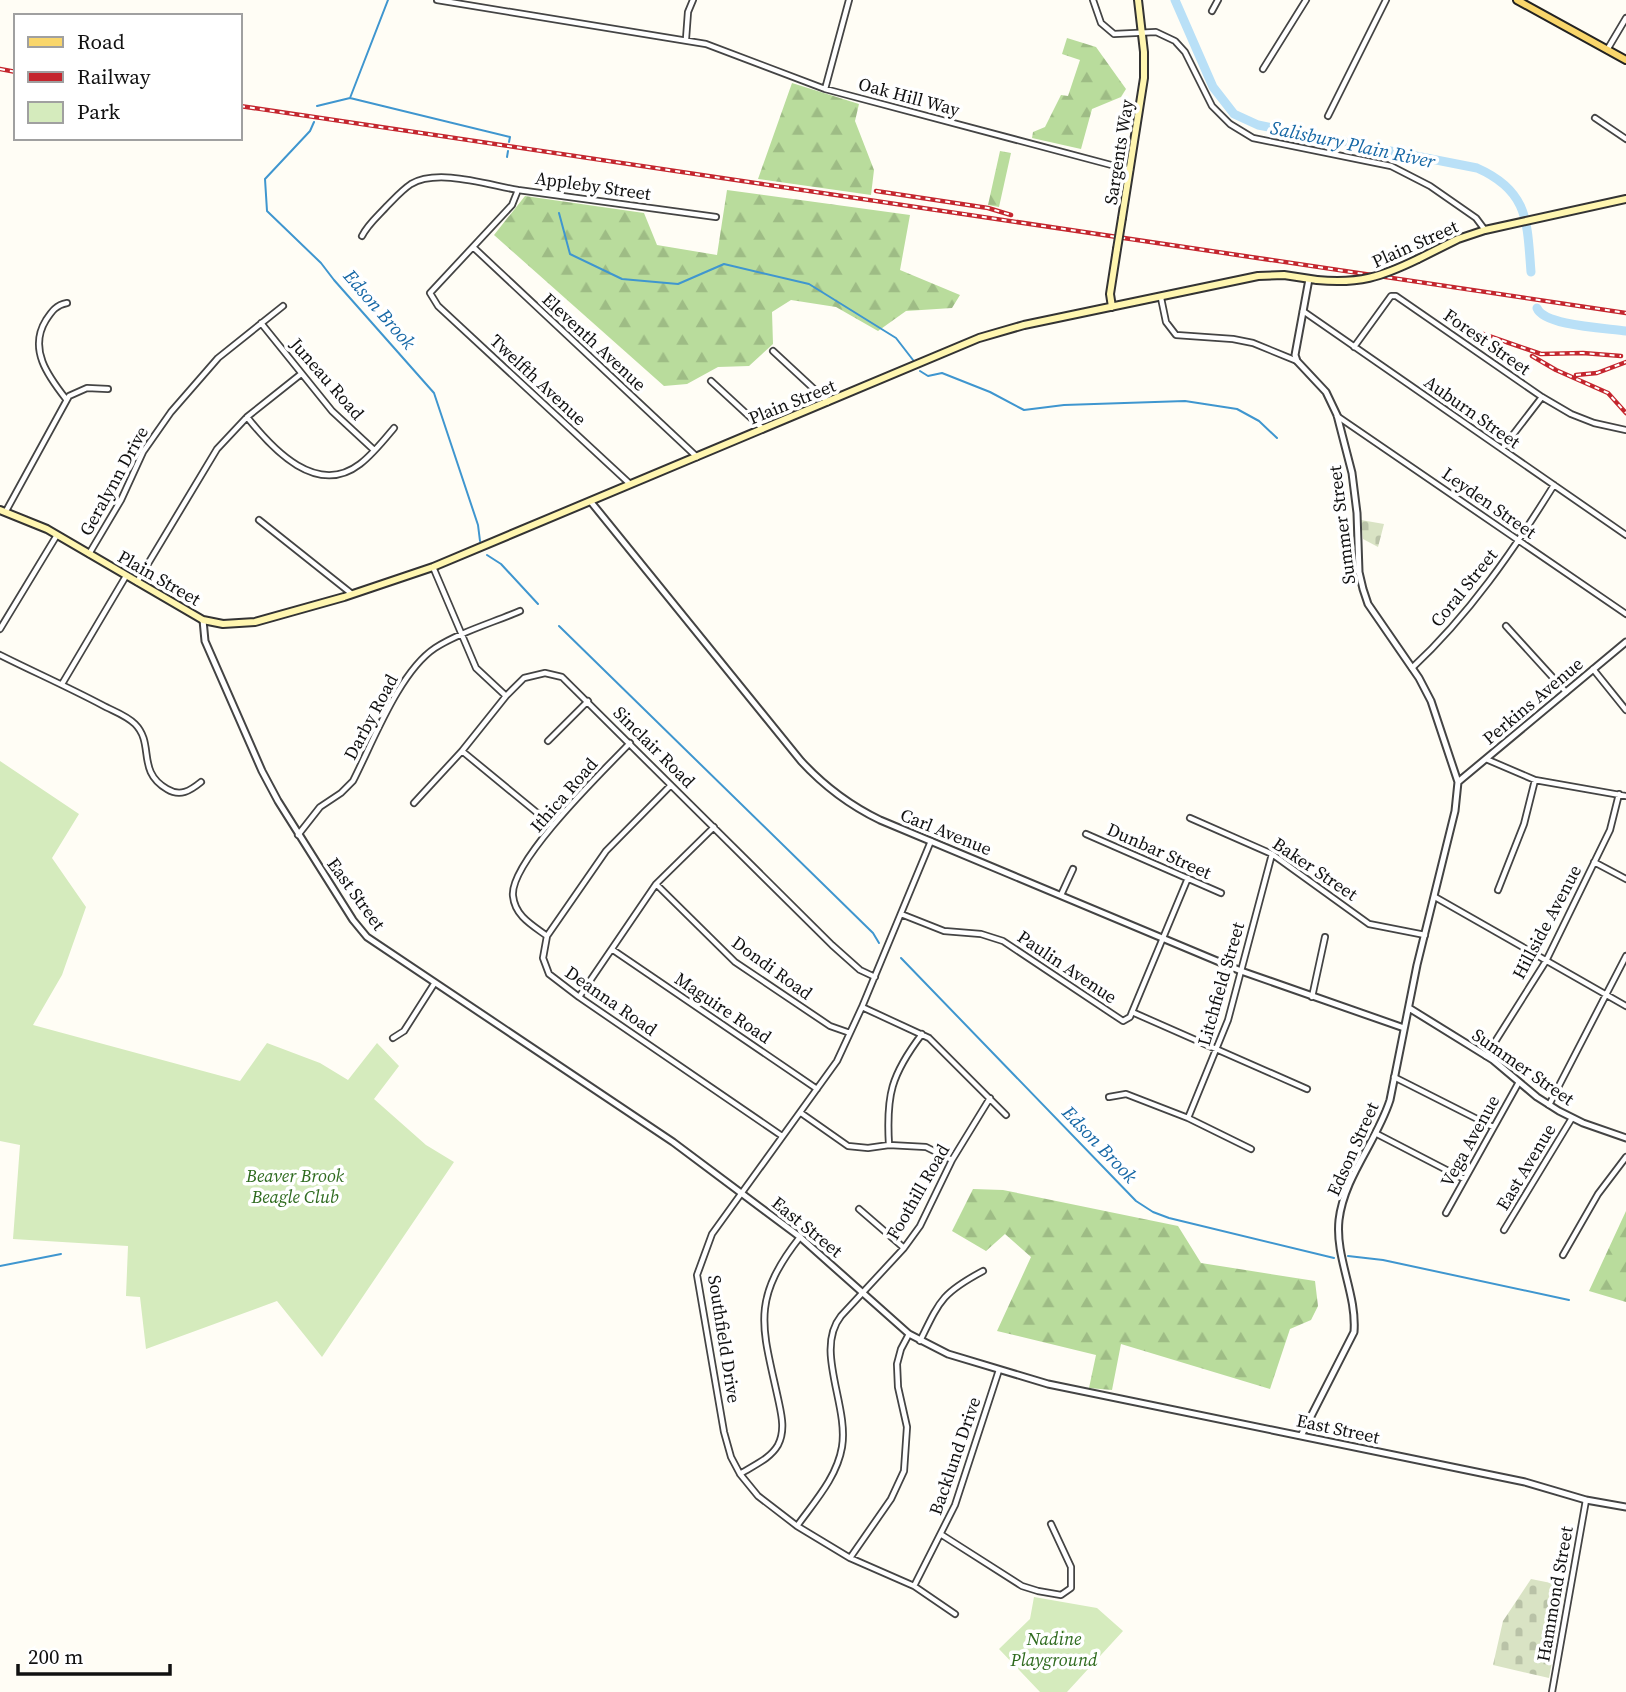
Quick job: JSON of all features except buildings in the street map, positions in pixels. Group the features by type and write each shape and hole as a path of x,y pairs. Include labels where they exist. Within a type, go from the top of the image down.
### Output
{"main road":[{"name":"Sargents Way","path":"1112,307 1110,294 1142,95 1144,64 1138,0"},
{"path":"1517,0 1626,60"},
{"name":"Plain Street","path":"3,511 31,521 57,535 203,620 223,624 255,622 433,567 988,335 1268,275 1340,282 1364,280 1383,275 1458,239 1485,230 1626,200"}],"street":[{"name":"Oak Hill Way","path":"437,0 686,39 825,89 1129,170"},
{"path":"686,39 688,12 693,0"},
{"path":"825,89 849,0"},
{"path":"1093,0 1101,23 1114,34 1156,32 1179,45 1212,106 1240,131 1268,142 1391,166 1430,186 1476,218 1485,230"},
{"path":"1212,11 1218,0"},
{"path":"1263,69 1306,0"},
{"path":"1328,116 1386,0"},
{"path":"1607,50 1626,18"},
{"path":"1595,118 1626,139"},
{"path":"362,236 393,200 411,184 420,180 440,177 518,190"},
{"name":"Appleby Street","path":"430,293 512,205 518,190 716,217"},
{"name":"Eleventh Avenue","path":"473,247 697,457"},
{"path":"1297,361 1294,349 1313,279"},
{"name":"Twelfth Avenue","path":"430,293 438,306 630,484"},
{"name":"Forest Street","path":"1354,347 1391,296 1396,296 1542,397 1571,414 1594,423 1626,430"},
{"name":"Summer Street","path":"1161,298 1168,326 1178,336 1233,339 1253,343 1297,361 1326,393 1337,415 1352,473 1357,513 1359,572 1368,604 1431,701 1451,755 1458,782 1455,811 1404,1028"},
{"path":"66,399 42,362 38,348 40,333 47,319 54,309 67,303"},
{"name":"Geralynn Drive","path":"89,554 121,500 143,452 171,412 208,367 283,306"},
{"name":"Auburn Street","path":"1303,311 1626,535"},
{"name":"Juneau Road","path":"261,323 332,411 374,450"},
{"path":"774,351 828,402"},
{"path":"137,582 207,463 228,436 247,417 301,374"},
{"path":"711,381 763,429"},
{"path":"3,511 66,399 74,392 87,388 108,389"},
{"path":"1502,449 1542,397"},
{"name":"Leyden Street","path":"1337,415 1626,614"},
{"path":"247,417 268,443 309,472 333,475 347,472 359,465 394,428"},
{"name":"Coral Street","path":"1412,668 1481,592 1554,485"},
{"name":"Carl Avenue","path":"591,502 815,777 847,803 1241,971 1404,1028"},
{"path":"259,520 352,594"},
{"path":"0,629 57,535"},
{"path":"433,567 480,674 506,696"},
{"path":"62,684 126,576"},
{"name":"Darby Road","path":"298,835 320,807 353,781 413,668 437,647 520,611"},
{"name":"East Street","path":"203,620 205,641 262,771 298,835 367,937 673,1142 800,1237 920,1341 948,1354 999,1370 1097,1395 1525,1482 1586,1500 1626,1507"},
{"path":"1506,626 1566,692"},
{"name":"Perkins Avenue","path":"1458,782 1626,642"},
{"path":"0,655 133,722 144,739 150,773 166,789 179,794 185,793 201,782"},
{"path":"1593,669 1626,710"},
{"name":"Sinclair Road","path":"414,803 524,678 545,673 562,677 832,945 860,970 875,976"},
{"path":"548,741 587,701"},
{"name":"Ithica Road","path":"547,936 518,915 512,895 516,879 552,825 630,743"},
{"path":"462,751 552,825"},
{"path":"1486,759 1535,780 1626,796"},
{"path":"1498,890 1524,824 1535,780"},
{"path":"547,936 606,851 671,785"},
{"name":"Hillside Avenue","path":"1486,1056 1546,961 1610,830 1619,794"},
{"name":"Baker Street","path":"1190,818 1272,854 1369,924 1425,935"},
{"path":"579,997 656,884 714,827"},
{"name":"Dunbar Street","path":"1086,834 1221,893"},
{"name":"Southfield Drive","path":"932,840 837,1060 712,1234 697,1275 724,1432 731,1457 740,1474 758,1496 797,1525 850,1558 914,1586 955,1614"},
{"name":"Litchfield Street","path":"1188,1118 1218,1050 1272,854"},
{"path":"1594,862 1626,879"},
{"path":"1061,895 1073,869"},
{"path":"1188,878 1132,1012 1307,1089"},
{"name":"Dondi Road","path":"656,884 735,962 830,1026 850,1033"},
{"path":"1435,897 1626,1006"},
{"name":"Paulin Avenue","path":"901,914 944,931 981,934 1003,941 1120,1020 1128,1019 1132,1012"},
{"name":"Deanna Road","path":"547,936 543,958 549,974 782,1136"},
{"path":"1312,997 1325,937"},
{"name":"Maguire Road","path":"613,950 817,1089"},
{"path":"1548,1105 1626,956"},
{"path":"393,1038 404,1031 434,984"},
{"path":"862,1007 929,1038 1006,1115"},
{"name":"Summer Street","path":"1409,1008 1486,1056 1548,1105 1572,1118 1626,1138"},
{"name":"Edson Street","path":"1301,1436 1354,1332 1355,1316 1339,1247 1339,1219 1347,1190 1377,1134 1390,1100 1404,1028"},
{"path":"889,1145 887,1108 890,1093 905,1056 922,1034"},
{"path":"1394,1077 1493,1126"},
{"name":"Vega Avenue","path":"1446,1213 1519,1082"},
{"path":"1109,1097 1126,1094 1188,1118 1251,1149"},
{"name":"Foothill Road","path":"797,1525 829,1481 839,1460 843,1430 832,1365 831,1337 837,1321 904,1248 920,1226 952,1160 990,1098"},
{"path":"801,1113 848,1146 926,1147 952,1160"},
{"name":"East Avenue","path":"1504,1230 1572,1118"},
{"path":"1377,1134 1464,1179"},
{"path":"1563,1255 1598,1194 1626,1157"},
{"path":"859,1209 904,1248"},
{"path":"740,1474 769,1456 781,1437 782,1419 763,1312 773,1276 800,1237"},
{"path":"920,1341 945,1296 983,1271"},
{"path":"850,1558 891,1499 904,1471 907,1427 899,1395 897,1364 909,1334"},
{"name":"Backlund Drive","path":"914,1586 956,1505 999,1370"},
{"name":"Hammond Street","path":"1552,1692 1586,1500"},
{"path":"942,1535 1027,1588 1057,1595 1067,1592 1072,1582 1071,1567 1051,1524"}],"green space":[{"path":"1067,38 1096,47 1126,89 1121,97 1092,109 1081,149 1032,138 1033,132 1045,127 1061,95 1068,96 1080,60 1062,54"},
{"path":"792,83 859,104 855,121 874,170 871,195 758,179"},
{"path":"1000,151 1011,153 999,207 988,205"},
{"path":"727,190 910,215 900,270 960,295 952,308 906,311 878,331 836,307 791,300 772,312 773,344 749,366 718,367 687,384 664,386 494,235 525,196 644,213 657,245 717,255"},
{"path":"1361,520 1384,524 1378,547 1363,539"},
{"name":"Beaver Brook Beagle Club","path":"0,761 79,814 52,858 86,907 62,975 33,1025 240,1081 267,1043 320,1063 348,1080 377,1043 399,1066 374,1099 426,1145 454,1162 322,1357 277,1301 146,1349 140,1297 126,1296 128,1246 13,1239 20,1145 0,1141"},
{"path":"973,1189 1003,1190 1178,1226 1201,1263 1315,1281 1318,1306 1311,1320 1290,1329 1270,1389 1121,1344 1112,1390 1089,1388 1096,1355 997,1331 1031,1257 1005,1234 986,1251 952,1231"},
{"path":"1626,1211 1626,1302 1589,1291"},
{"path":"1531,1579 1566,1586 1549,1678 1493,1665 1503,1621"},
{"name":"Nadine Playground","path":"1034,1597 1097,1608 1123,1631 1067,1692 1040,1692 999,1649 1030,1619"}],"waterway":[{"name":"Edson Brook","path":"317,106 350,98 388,0"},
{"name":"Salisbury Plain River","path":"1175,0 1213,87 1234,114 1258,125 1477,168 1494,177 1507,187 1522,210 1531,272"},
{"path":"350,98 510,137 509,142"},
{"name":"Edson Brook","path":"314,122 310,131 265,179 267,211 321,263 434,393 478,525 480,541"},
{"path":"507,157 508,151"},
{"path":"559,213 570,254 622,279 678,284 724,264 809,284 896,338 913,360"},
{"name":"Salisbury Plain River","path":"1537,308 1551,319 1626,331"},
{"path":"920,371 928,376 942,373 990,392 1024,410 1064,405 1185,401 1237,409 1259,421 1277,438"},
{"name":"Edson Brook","path":"487,555 501,564 538,604"},
{"name":"Edson Brook","path":"559,626 873,933 879,943"},
{"name":"Edson Brook","path":"901,958 1136,1201 1169,1218 1334,1258"},
{"path":"0,1266 61,1254"},
{"name":"Edson Brook","path":"1348,1256 1383,1260 1569,1300"}],"railway":[{"path":"0,69 14,72"},
{"path":"242,106 1626,313"},
{"path":"876,191 988,208 1011,215"},
{"path":"1483,334 1541,354 1621,356"},
{"path":"1532,356 1608,393 1626,413"},
{"path":"1576,375 1597,373 1626,362"}]}
